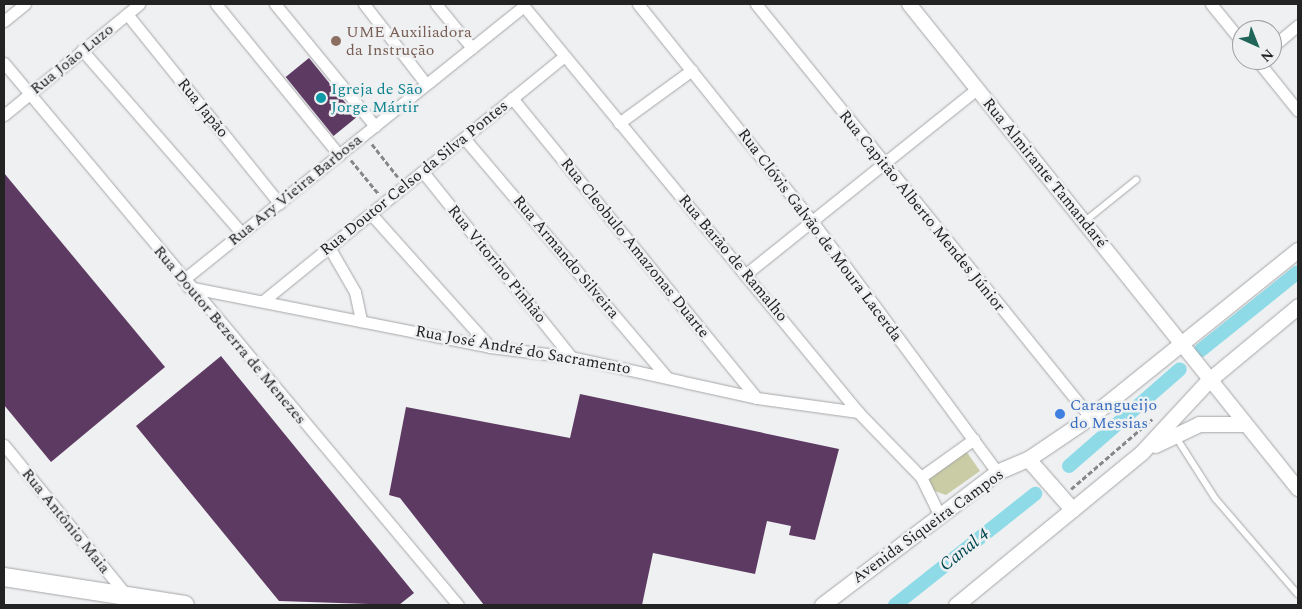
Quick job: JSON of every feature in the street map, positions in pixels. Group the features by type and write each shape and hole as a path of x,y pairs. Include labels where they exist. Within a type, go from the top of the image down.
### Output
{"main road":[{"name":"Avenida Siqueira Campos","path":"822,605 939,514 997,472 1032,463 1183,347 1298,250"},
{"path":"1142,452 1207,378 1298,306"},
{"path":"956,605 1068,504 1142,452 1174,434 1198,424 1244,424"},
{"path":"1032,463 1068,504"},
{"path":"4,577 185,605"}],"street":[{"path":"4,21 25,4"},
{"name":"Rua João Luzo","path":"4,114 139,4"},
{"path":"216,4 341,153"},
{"path":"275,4 375,126"},
{"path":"364,4 426,84"},
{"path":"436,4 472,48"},
{"name":"Rua Clóvis Galvão de Moura Lacerda","path":"638,4 812,221 997,472"},
{"name":"Rua Capitão Alberto Mendes Júnior","path":"756,4 1090,418"},
{"name":"Rua Almirante Tamandaré","path":"909,4 1207,378"},
{"path":"1211,4 1232,30"},
{"name":"Rua Ary Vieira Barbosa","path":"186,284 241,232 472,48 523,5"},
{"name":"Rua Barão de Ramalho","path":"523,5 747,273 858,412 921,477 939,514"},
{"name":"Rua Japão","path":"127,14 279,203"},
{"path":"1282,38 1298,25"},
{"path":"82,50 241,232"},
{"name":"Rua Doutor Celso da Silva Pontes","path":"263,301 564,56"},
{"name":"Rua Doutor Bezerra de Menezes","path":"4,63 186,284 458,605"},
{"path":"620,123 692,70"},
{"path":"1265,70 1298,111"},
{"path":"747,273 977,89"},
{"name":"Rua Cleobulo Amazonas Duarte","path":"512,98 757,398"},
{"name":"Rua Armando Silveira","path":"464,138 667,377"},
{"name":"Rua Vitorino Pinhão","path":"423,172 571,356"},
{"path":"371,214 490,346"},
{"path":"329,247 355,292 361,321"},
{"name":"Rua José André do Sacramento","path":"186,284 490,346 571,356 757,398 858,412"},
{"path":"1207,378 1298,489"},
{"path":"921,477 974,439"},
{"name":"Rua Antônio Maia","path":"4,446 127,596"}],"lane":[{"path":"1084,222 1136,180"},
{"path":"1174,434 1216,499 1298,594"}],"path":[{"path":"364,134 406,186"},
{"path":"341,153 385,202"},
{"path":"1076,481 1153,418"}],"green space":[{"path":"966,451 980,471 946,495 932,490 928,480"}],"building":[{"name":"Igreja de São Jorge Mártir","path":"309,58 357,117 334,136 286,77"},
{"path":"4,173 165,367 51,462 4,405"},
{"path":"221,356 414,593 399,605 279,601 136,426"},
{"path":"580,394 839,449 815,540 789,535 791,526 767,521 755,574 653,553 642,605 484,605 400,498 389,495 406,407 570,438"}],"waterway":[{"name":"Canal 4","path":"1201,350 1298,272"},
{"name":"Canal 4","path":"1069,466 1180,369"},
{"name":"Canal 4","path":"895,605 1035,494"}],"place":[{"name":"UME Auxiliadora da Instrução","path":"336,41"},
{"name":"Igreja de São Jorge Mártir","path":"321,98"},
{"name":"Carangueijo do Messias","path":"1060,414"}]}
